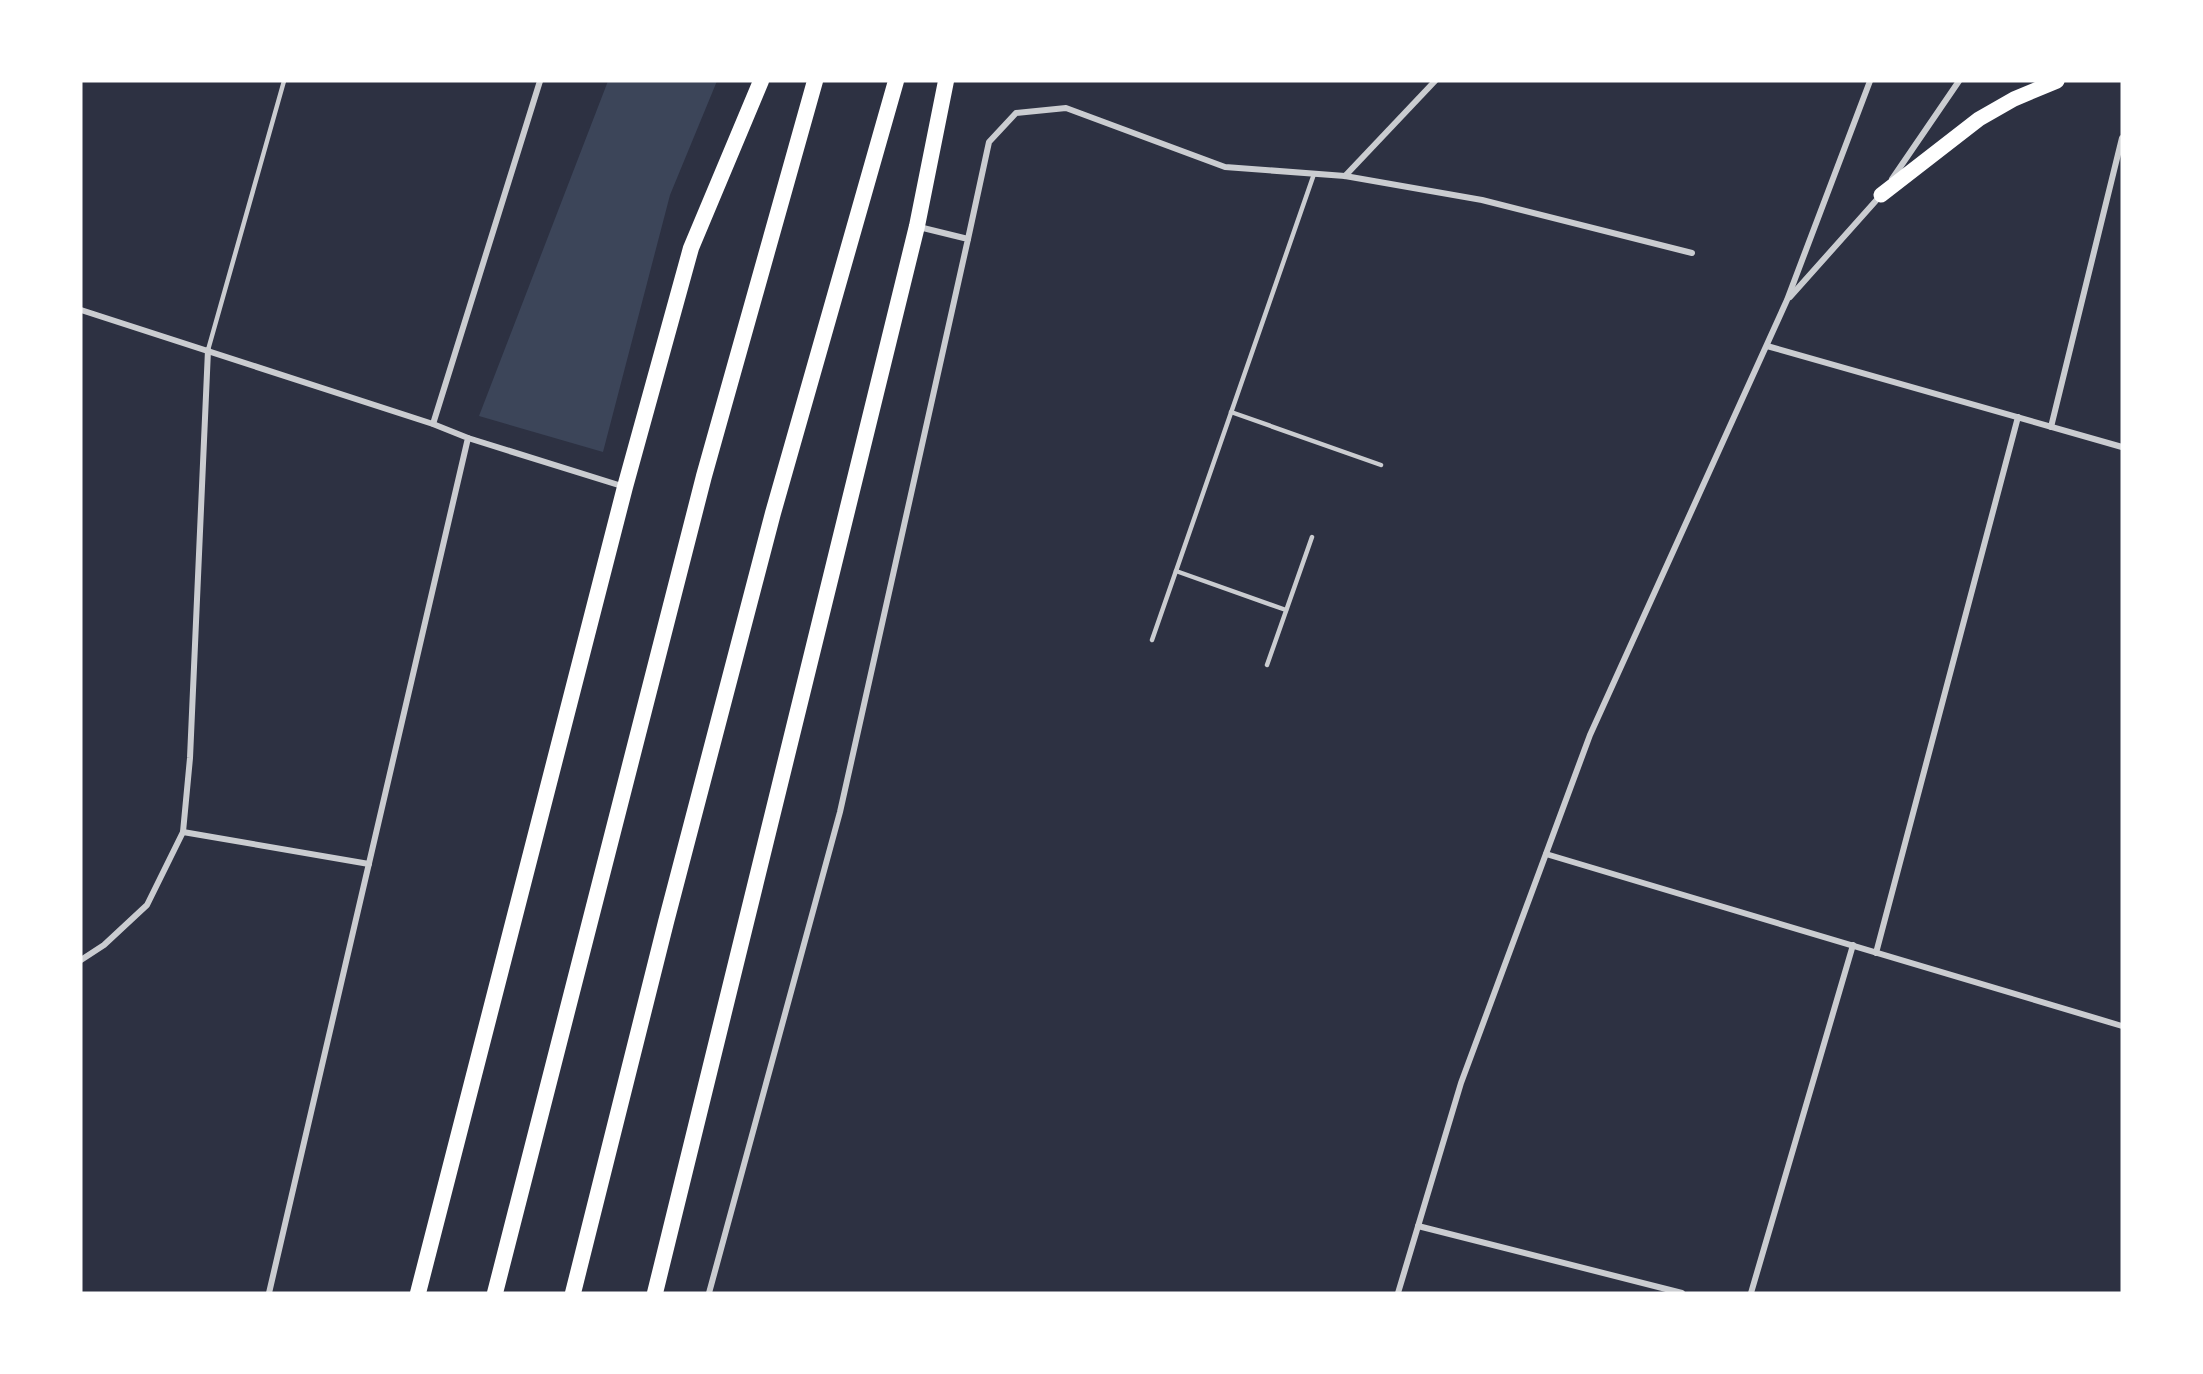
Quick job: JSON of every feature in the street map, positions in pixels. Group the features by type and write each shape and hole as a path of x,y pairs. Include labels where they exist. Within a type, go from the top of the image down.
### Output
{"highway":[{"path":"418,1293 625,487 692,248 761,81"},
{"path":"495,1293 705,476 815,81"},
{"path":"573,1293 666,922 773,513 896,81"},
{"path":"655,1293 917,226 946,81"}],"main road":[{"path":"1881,195 1979,119 2014,99 2057,81"}],"street":[{"path":"433,424 540,81"},
{"path":"1346,176 1435,81"},
{"path":"1398,1293 1461,1083 1590,735 1787,300 1870,81"},
{"path":"1787,300 1881,195 1959,81"},
{"path":"709,1293 840,812 989,142 1016,113 1066,108 1225,167 1346,176 1482,200 1692,253"},
{"path":"2051,427 2122,138"},
{"path":"917,226 968,239"},
{"path":"81,310 433,424 468,438 625,487"},
{"path":"1767,346 2122,447"},
{"path":"81,960 104,945 147,905 183,832 190,758 208,350"},
{"path":"1876,953 2018,417"},
{"path":"269,1293 468,438"},
{"path":"183,832 369,864"},
{"path":"1546,854 2122,1026"},
{"path":"1751,1293 1853,945"},
{"path":"1418,1226 1682,1293"}],"lane":[{"path":"208,350 284,81"},
{"path":"1152,640 1314,174"},
{"path":"1231,412 1381,465"},
{"path":"1267,665 1312,537"},
{"path":"1176,571 1286,610"}],"shaded area":[{"path":"608,81 717,81 670,195 603,452 479,416"}]}
